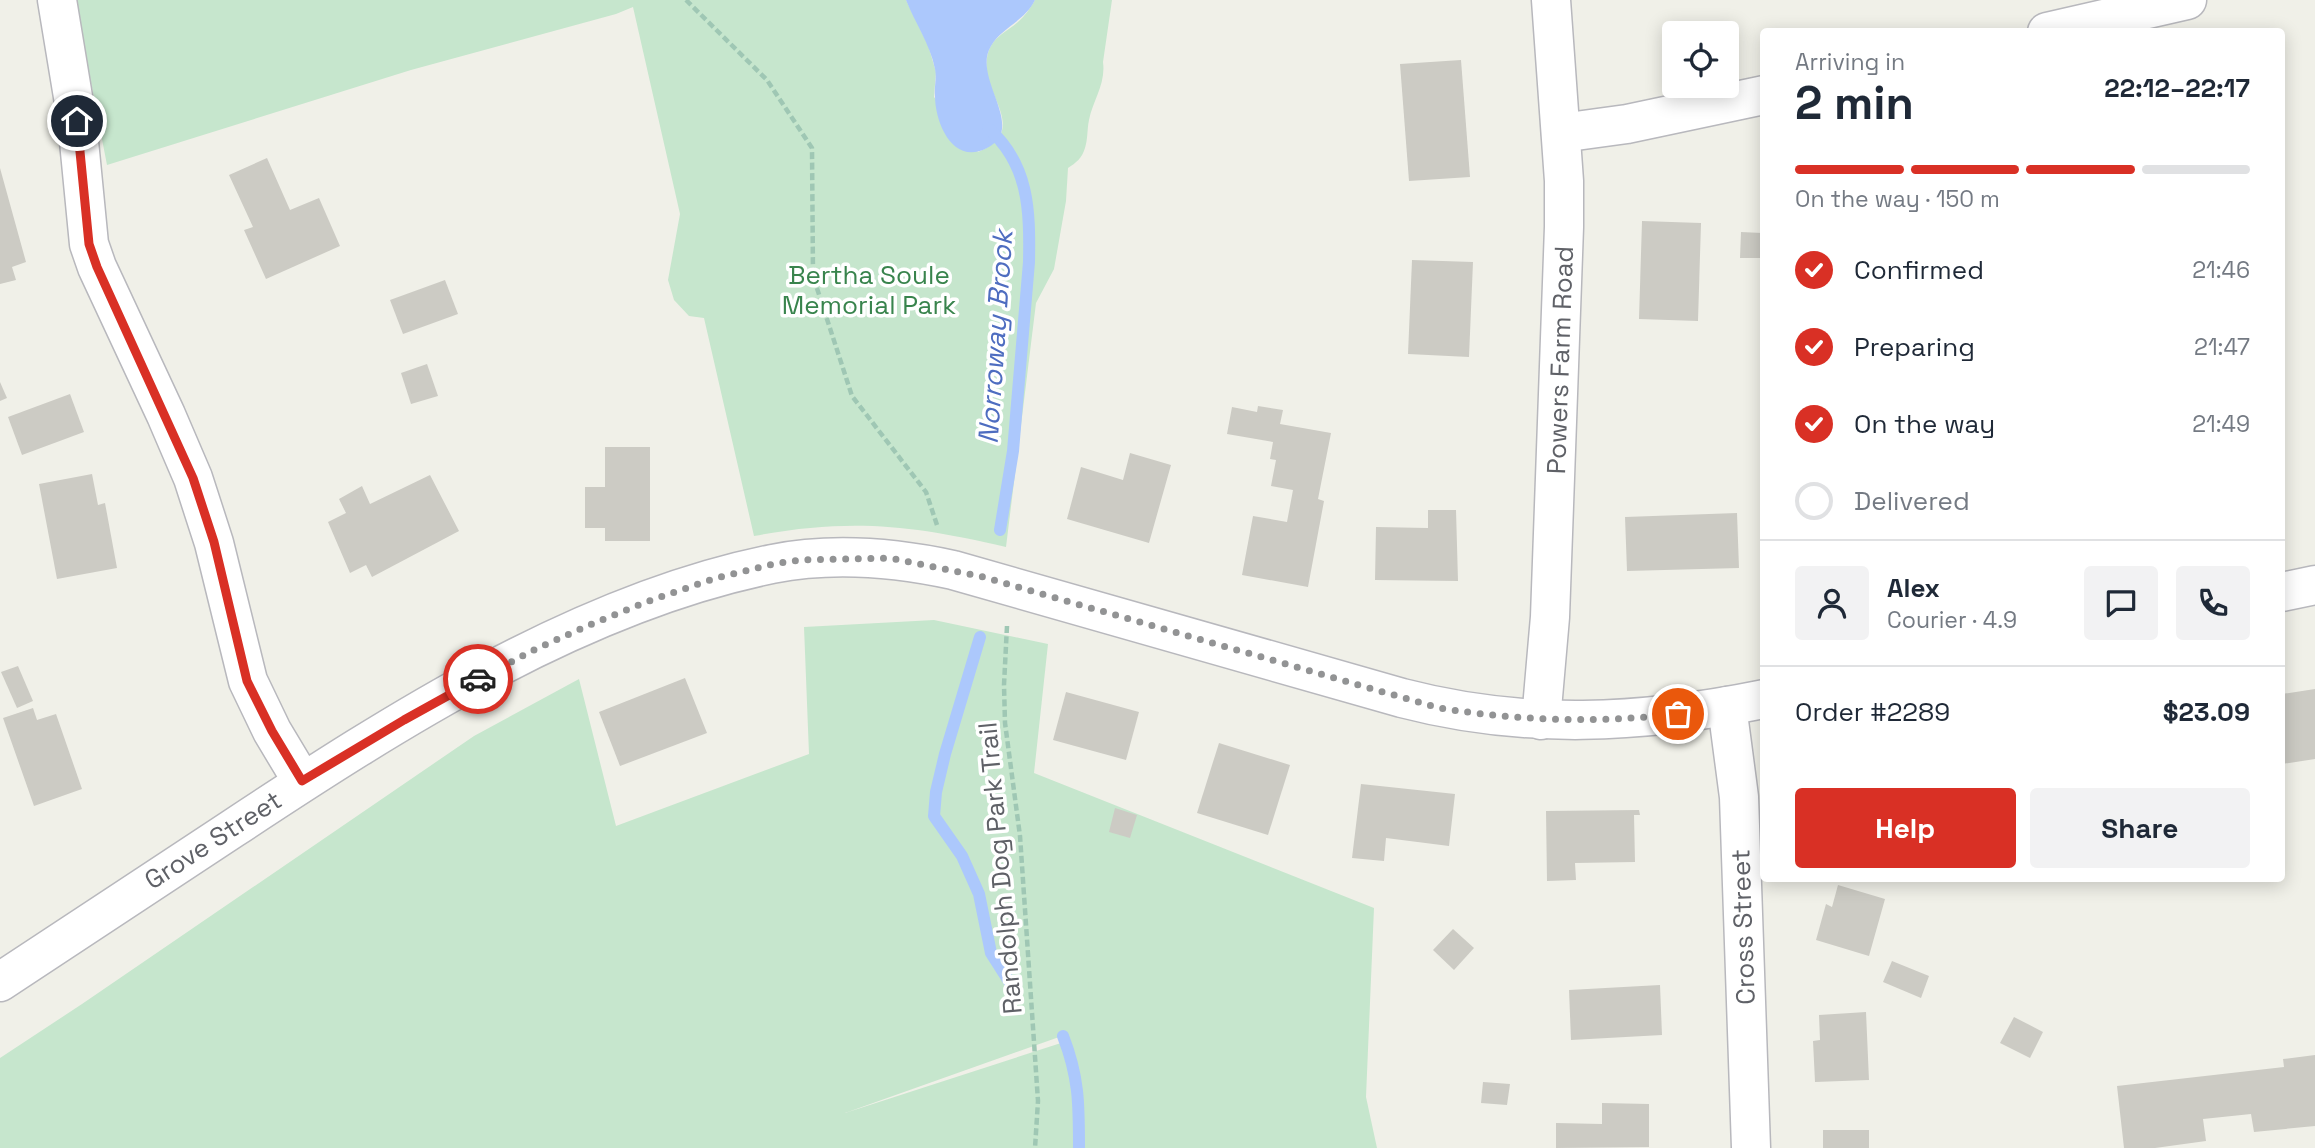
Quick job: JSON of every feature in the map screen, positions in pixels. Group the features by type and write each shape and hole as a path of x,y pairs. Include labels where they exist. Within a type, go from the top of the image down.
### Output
{"street":[{"path":"57,0 77,121 89,244 193,478 214,542 247,681 272,731 302,781"},
{"name":"Powers Farm Road","path":"1541,720 1550,617 1564,227 1561,133 1550,0"},
{"path":"2064,28 2187,0"},
{"path":"1561,133 1638,122 1760,96"},
{"name":"Grove Street","path":"0,982 302,781 447,695 538,648 612,615 716,578 782,563 860,557 890,558 933,566 1010,585 1439,708 1541,720 1622,720 1760,700"},
{"path":"2285,591 2315,585"},
{"name":"Cross Street","path":"1727,706 1739,797 1751,1148"}],"path":[{"path":"686,0 767,80 812,148 813,276 852,396 926,492 939,529"},
{"name":"Randolph Dog Park Trail","path":"1010,585 1004,685 1005,723 1020,836 1038,1101 1035,1148"}],"green space":[{"name":"Bertha Soule Memorial Park","path":"75,0 906,0 928,45 936,72 934,97 978,152 994,143 1001,133 1003,122 987,71 991,45 1021,20 1035,0 1112,0 1103,78 1089,120 1084,152 1068,168 1066,201 1054,269 1036,303 1006,547 940,533 881,526 821,527 754,536 704,318 689,316 674,300 668,280 680,214 633,7 411,70 107,165"},
{"path":"934,620 1048,644 1034,773 1374,908 1366,1097 1377,1148 0,1148 0,1058 474,736 579,679 616,826 809,754 804,627","holes":["1062,1036 1061,1043 845,1113"]}],"water":[{"path":"906,0 1035,0 1025,14 991,46 987,59 988,73 1001,115 1002,128 998,139 987,148 975,152 965,151 956,147 942,129 936,107 936,72 933,60"}],"building":[{"path":"1461,60 1470,177 1409,181 1400,64"},
{"path":"267,158 290,210 319,198 340,246 266,279 244,230 253,227 229,175"},
{"path":"0,168 26,262 12,267 16,280 0,284"},
{"path":"1642,221 1701,223 1698,321 1639,319"},
{"path":"1741,232 1760,233 1760,258 1740,258"},
{"path":"1412,260 1473,262 1469,357 1408,354"},
{"path":"445,280 458,314 403,334 390,300"},
{"path":"427,364 438,396 411,404 401,373"},
{"path":"0,382 7,398 0,401"},
{"path":"70,394 84,432 22,455 8,417"},
{"path":"1258,406 1283,410 1280,424 1331,433 1318,499 1324,501 1308,587 1242,575 1253,516 1287,522 1293,490 1271,486 1276,460 1270,459 1273,442 1227,434 1232,407 1257,412"},
{"path":"605,447 650,447 650,541 605,541 605,528 585,528 585,487 605,487"},
{"path":"1130,453 1171,465 1149,543 1067,519 1081,467 1123,480"},
{"path":"92,474 98,505 105,503 117,568 57,579 39,484"},
{"path":"430,475 459,531 372,577 366,565 350,573 328,522 346,513 339,499 362,486 370,504"},
{"path":"1428,510 1456,510 1458,581 1375,580 1376,527 1428,528"},
{"path":"1737,513 1739,568 1627,571 1625,517"},
{"path":"18,666 33,701 17,708 1,672"},
{"path":"685,678 707,733 620,766 599,712"},
{"path":"2315,689 2315,759 2285,764 2285,694"},
{"path":"1066,692 1139,712 1126,760 1053,740"},
{"path":"33,708 37,720 56,714 82,789 34,806 3,718"},
{"path":"1219,743 1290,765 1268,835 1197,813"},
{"path":"1361,784 1455,794 1449,846 1386,838 1384,861 1352,858"},
{"path":"1115,808 1137,815 1130,838 1109,832"},
{"path":"1639,810 1640,815 1634,815 1635,862 1575,863 1576,880 1547,881 1546,811"},
{"path":"1838,885 1885,899 1869,956 1816,940 1826,904 1832,907"},
{"path":"1453,929 1474,948 1454,970 1433,950"},
{"path":"1892,961 1929,976 1921,998 1883,982"},
{"path":"1660,985 1662,1035 1571,1040 1569,990"},
{"path":"1866,1012 1869,1080 1815,1082 1813,1041 1820,1040 1819,1015"},
{"path":"2014,1017 2043,1032 2030,1058 2000,1043"},
{"path":"2315,1055 2315,1126 2254,1132 2251,1114 2203,1119 2206,1141 2155,1148 2124,1148 2117,1086 2284,1067 2283,1059"},
{"path":"1483,1082 1510,1084 1507,1105 1481,1103"},
{"path":"1602,1103 1649,1104 1649,1147 1556,1148 1556,1123 1602,1124"},
{"path":"1823,1130 1869,1130 1869,1148 1823,1148"}],"waterway":[{"name":"Norroway Brook","path":"988,128 1002,142 1019,173 1029,224 1029,262 1013,451 1000,530"},
{"name":"Norroway Brook","path":"980,637 945,754 936,792 934,816 962,856 979,894 991,953 1012,986"},
{"name":"Norroway Brook","path":"1063,1036 1077,1091 1079,1148"}],"way so far":[{"path":"478,679 594,623 716,578 773,564 860,557 890,558 983,577 1439,708 1541,720 1622,720 1678,714"}],"route":[{"path":"77,121 89,244 107,290 193,478 214,542 247,681 272,731 302,781 478,679"}]}
